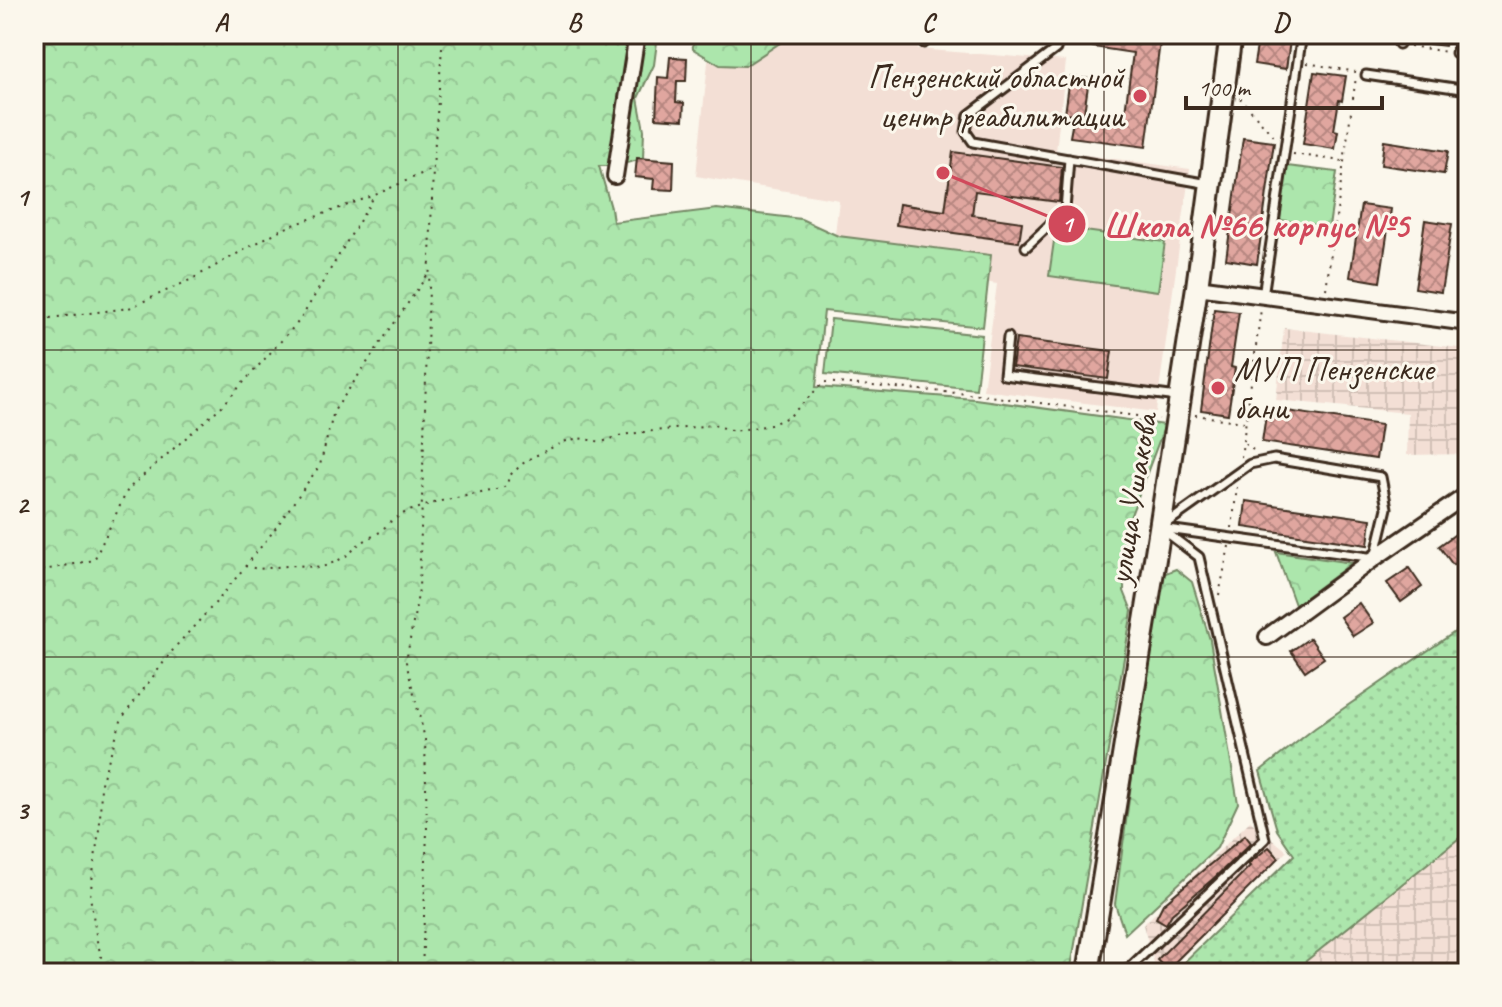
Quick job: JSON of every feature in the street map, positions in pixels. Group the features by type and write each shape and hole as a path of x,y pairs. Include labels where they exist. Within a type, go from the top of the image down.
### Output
{"main road":[{"name":"улица Ушакова","path":"1088,973 1197,287 1231,34"}],"street":[{"path":"615,176 637,34"},
{"path":"1197,287 1468,323"},
{"path":"1267,637 1468,494"}],"lane":[{"path":"1060,34 1056,49 969,115 966,132 973,142 1211,184"},
{"path":"1263,296 1302,34"},
{"path":"1399,44 1400,34"},
{"path":"1456,53 1460,34"},
{"path":"1366,75 1468,90"},
{"path":"1026,247 1065,210 1069,159"},
{"path":"1008,337 1004,375 1178,410"},
{"path":"1274,459 1381,477 1387,508 1375,558 1160,528 1250,464 1274,459"},
{"path":"1124,973 1265,839 1199,557 1160,528"}],"path":[{"path":"422,973 427,831 425,739 406,662 419,589 433,168 443,34"},
{"path":"1399,44 1456,53"},
{"path":"1298,62 1357,72 1324,304"},
{"path":"1233,92 1278,142 1284,153 1344,161"},
{"path":"34,320 129,308 190,280 280,230 375,195 433,168"},
{"path":"34,572 94,560 128,489 223,405 300,320 375,195"},
{"path":"106,973 90,896 100,822 101,783 122,718 176,646 245,566 320,465 334,411 430,270"},
{"path":"1212,615 1217,605 1231,538 1263,296"},
{"path":"245,566 258,569 296,565 320,568 349,554 406,512 441,501 501,489 507,485 509,476 527,460 563,442 578,438 602,442 622,435 714,425 734,431 770,425 790,416 824,382 1178,410 1246,422"}],"shaded area":[{"path":"711,34 920,34 918,49 1066,61 1056,151 1190,169 1156,412 983,390 997,284 832,259 839,200 696,176"},
{"path":"1284,328 1468,349 1468,454 1407,455 1408,413 1276,400"},
{"path":"1250,821 1287,851 1166,973 1157,973 1143,925"},
{"path":"1468,831 1468,973 1291,973"}],"green space":[{"path":"34,34 658,34 654,65 638,98 644,130 643,159 599,166 613,222 717,209 801,219 838,236 991,255 983,327 824,311 816,387 975,399 1165,425 1125,531 1124,591 1132,611 1070,973 34,973"},
{"path":"692,34 897,34 892,38 829,36 786,39 745,66 720,65 693,49"},
{"path":"1287,166 1337,172 1329,227 1280,220"},
{"path":"1056,227 1165,242 1158,291 1049,276"},
{"path":"831,319 982,335 976,389 825,374"},
{"path":"1276,552 1352,563 1295,605"},
{"path":"1176,569 1192,582 1210,640 1238,803 1217,848 1125,934 1115,904 1145,679 1163,574"},
{"path":"1468,623 1468,831 1291,973 1173,973 1294,855 1277,830 1260,771 1315,728"}],"building":[{"name":"Пензенский областной центр реабилитации","path":"1094,34 1161,35 1146,147 1070,137 1074,115 1065,114 1070,77 1089,79 1084,113 1124,119 1133,53 1093,47"},
{"path":"1259,34 1291,34 1286,69 1254,64"},
{"path":"1406,34 1447,34 1445,46 1406,41"},
{"path":"670,57 687,58 686,81 677,81 676,102 684,103 683,120 656,118 658,77 668,78"},
{"path":"1314,72 1346,76 1334,130 1338,131 1335,149 1303,144"},
{"path":"1243,138 1274,142 1257,264 1226,259"},
{"path":"1384,141 1448,151 1444,174 1381,165"},
{"path":"953,152 1062,167 1059,202 975,191 972,215 1022,222 1019,242 896,225 899,204 945,211"},
{"path":"637,158 674,161 673,190 653,189 654,179 635,177"},
{"path":"1361,205 1391,209 1380,282 1350,277"},
{"path":"1425,220 1452,224 1441,292 1415,288"},
{"path":"1214,309 1239,312 1228,414 1201,410"},
{"path":"1016,339 1112,351 1108,379 1012,367"},
{"path":"1267,408 1381,425 1376,459 1262,442"},
{"path":"1246,501 1371,519 1368,545 1243,527"},
{"path":"1457,533 1468,548 1468,554 1453,565 1439,546"},
{"path":"1409,568 1422,587 1401,602 1387,583"},
{"path":"1359,603 1373,623 1353,636 1340,617"},
{"path":"1310,638 1324,658 1305,671 1291,651"},
{"path":"1245,835 1251,843 1172,914 1166,924 1156,918 1163,904"},
{"path":"1269,847 1279,858 1167,970 1157,960 1250,866 1248,864"}],"place":[{"name":"Пензенский областной центр реабилитации","path":"1140,96"},
{"name":"Школа №66 корпус №5","path":"943,173"},
{"name":"МУП Пензенские бани","path":"1218,388"}]}
